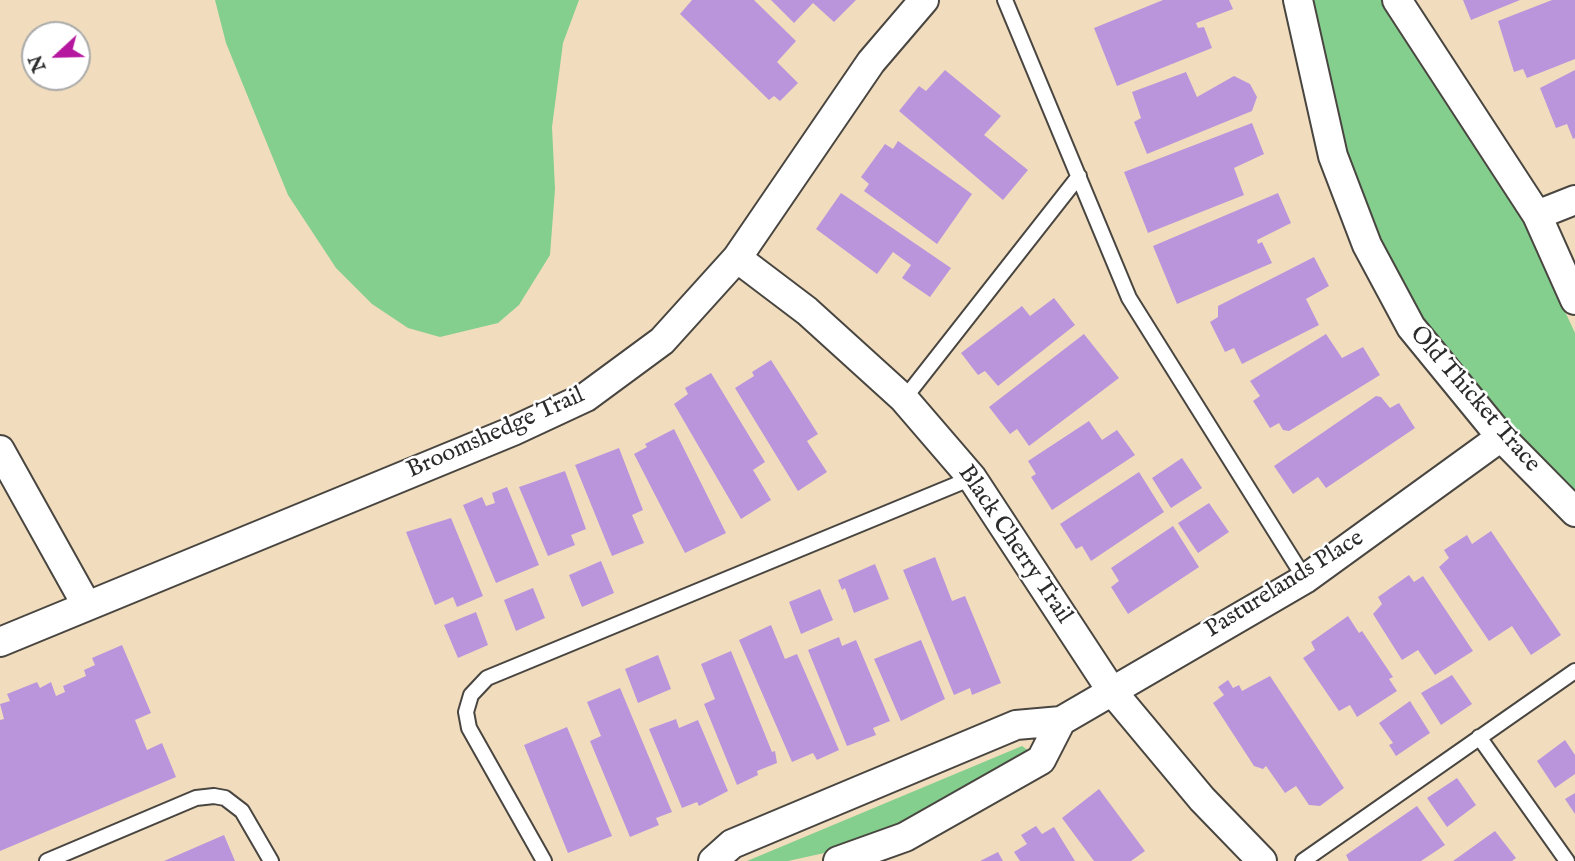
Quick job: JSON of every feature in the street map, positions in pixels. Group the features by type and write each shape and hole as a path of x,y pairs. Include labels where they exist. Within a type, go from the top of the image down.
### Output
{"street":[{"name":"Broomshedge Trail","path":"0,642 513,431 586,397 662,341 737,257 871,61 924,0"},
{"name":"Old Thicket Trace","path":"1298,0 1333,156 1367,245 1410,327 1500,437 1575,512"},
{"path":"1397,0 1537,215 1575,300"},
{"path":"1537,215 1575,200"},
{"name":"Black Cherry Trail","path":"737,257 807,311 904,399 972,478 1111,690 1202,799 1262,861"},
{"name":"Pasturelands Place","path":"713,861 732,844 1016,725 1061,721 1305,579 1500,437"},
{"path":"0,450 87,607"},
{"path":"838,861 905,836 973,801 1041,760 1061,721"}],"lane":[{"path":"1005,0 1129,298 1305,579"},
{"path":"904,399 1079,176"},
{"path":"544,861 469,728 466,712 471,695 487,678 972,478"},
{"path":"1303,861 1575,671"},
{"path":"1479,737 1567,861"},
{"path":"47,861 196,798 214,796 225,798 242,811 271,861"}],"green space":[{"path":"215,0 579,0 563,43 552,127 555,189 550,255 519,305 498,323 440,337 408,328 372,304 336,268 288,195 226,43"},
{"path":"1304,0 1382,0 1525,225 1575,333 1575,501 1451,367 1391,268 1344,161"},
{"path":"1022,746 1029,751 953,802 838,850 788,861 747,861"}],"building":[{"path":"692,0 754,0 796,41 777,62 798,83 780,101 774,96 769,100 680,14"},
{"path":"771,0 856,0 834,22 813,3 794,23"},
{"path":"1163,0 1229,0 1233,9 1196,23 1198,28 1204,27 1212,48 1117,86 1094,28"},
{"path":"1463,0 1520,0 1471,20"},
{"path":"1552,0 1575,0 1575,59 1527,78 1523,69 1514,72 1498,21"},
{"path":"945,70 1001,116 984,135 1028,170 1003,200 899,111 919,86 926,91"},
{"path":"1575,70 1573,139 1567,124 1556,128 1540,88"},
{"path":"1186,72 1197,97 1234,76 1250,84 1257,97 1252,111 1147,154 1134,122 1141,118 1132,92"},
{"path":"1252,123 1264,154 1234,168 1244,195 1148,233 1124,172"},
{"path":"898,141 972,194 937,244 864,191 869,184 861,177 885,144 893,149"},
{"path":"841,193 951,268 930,297 902,278 911,265 893,252 877,274 816,229"},
{"path":"1278,193 1291,223 1257,240 1258,244 1262,242 1272,263 1177,304 1153,246"},
{"path":"1314,257 1329,286 1306,299 1319,325 1242,364 1234,348 1225,352 1210,322 1218,317 1218,306"},
{"path":"1054,298 1075,325 998,386 985,371 978,375 961,353 1022,306 1030,316"},
{"path":"1084,334 1119,378 1029,446 1017,429 1010,434 989,407"},
{"path":"1326,334 1342,358 1363,347 1380,375 1289,431 1283,430 1279,423 1270,428 1253,401 1260,396 1250,381"},
{"path":"771,360 818,434 807,441 827,472 798,491 735,388 754,376 752,372"},
{"path":"711,373 765,462 753,470 771,500 741,519 674,404 688,394 685,388"},
{"path":"1376,396 1381,397 1390,408 1399,403 1415,428 1326,488 1318,477 1293,494 1274,466"},
{"path":"1089,421 1102,440 1117,430 1135,455 1052,510 1031,477 1036,474 1028,461"},
{"path":"674,429 726,533 685,553 634,454 647,447 645,444"},
{"path":"619,448 643,510 632,515 644,543 612,556 575,465"},
{"path":"1182,458 1202,488 1171,508 1152,478"},
{"path":"565,471 586,529 571,535 575,545 548,556 519,487"},
{"path":"1139,472 1164,512 1091,561 1082,546 1076,549 1060,524"},
{"path":"507,487 539,565 496,583 463,505 482,497 486,506 495,503 492,493"},
{"path":"1209,503 1229,532 1198,553 1178,523"},
{"path":"451,518 483,596 457,607 453,597 435,605 406,532"},
{"path":"1173,526 1199,567 1128,614 1111,587 1119,581 1111,568"},
{"path":"1491,531 1561,635 1531,655 1512,626 1489,641 1439,567 1449,558 1444,550 1467,535 1472,544"},
{"path":"935,557 952,601 965,596 1001,683 972,695 970,688 954,695 903,570"},
{"path":"601,561 614,593 582,607 569,575"},
{"path":"875,564 889,599 854,613 845,588 842,590 838,580"},
{"path":"1409,575 1414,582 1423,576 1473,651 1435,675 1418,650 1402,660 1373,614 1382,604 1378,597"},
{"path":"533,588 545,618 516,631 504,600"},
{"path":"820,589 833,620 801,634 789,602"},
{"path":"476,612 488,645 458,658 444,625"},
{"path":"1348,616 1359,633 1362,631 1393,677 1389,679 1397,691 1357,717 1350,705 1339,711 1303,658 1315,650 1311,642"},
{"path":"771,625 785,659 797,654 839,750 817,760 813,753 792,762 739,640"},
{"path":"839,637 842,646 856,640 890,721 873,728 876,735 847,746 808,650"},
{"path":"921,640 945,699 901,721 874,659"},
{"path":"122,645 151,713 135,720 147,750 162,743 176,777 0,851 0,720 4,719 0,704 10,701 7,694 37,682 40,688 51,682 56,696 65,692 63,686 86,676 84,670 95,665 92,658"},
{"path":"731,651 772,752 775,751 777,763 757,771 758,775 737,785 704,704 715,699 701,664"},
{"path":"658,655 671,689 638,703 625,669"},
{"path":"1452,675 1472,704 1441,725 1421,693"},
{"path":"1270,676 1344,788 1320,806 1309,805 1296,786 1285,793 1266,766 1263,769 1254,766 1213,703 1224,695 1218,687 1228,680 1233,688 1239,685 1242,691"},
{"path":"620,688 672,812 656,818 659,825 630,837 590,741 601,736 587,702"},
{"path":"1410,701 1430,733 1396,756 1389,745 1393,743 1379,723"},
{"path":"676,719 679,728 698,720 728,791 699,806 697,802 682,808 649,729"},
{"path":"567,727 612,836 568,853 524,745"},
{"path":"1565,740 1575,755 1575,774 1555,788 1537,761"},
{"path":"1457,778 1476,805 1447,827 1427,798"},
{"path":"1099,789 1145,851 1131,861 1094,861 1062,818"},
{"path":"1575,793 1575,814 1565,799"},
{"path":"1417,806 1445,845 1421,861 1349,861 1346,855"},
{"path":"1036,826 1042,834 1054,827 1075,861 1020,861 1014,852 1027,844 1021,835"},
{"path":"1495,831 1516,858 1512,861 1453,861"},
{"path":"224,835 235,861 164,861"},
{"path":"998,852 1003,861 980,861"}]}
